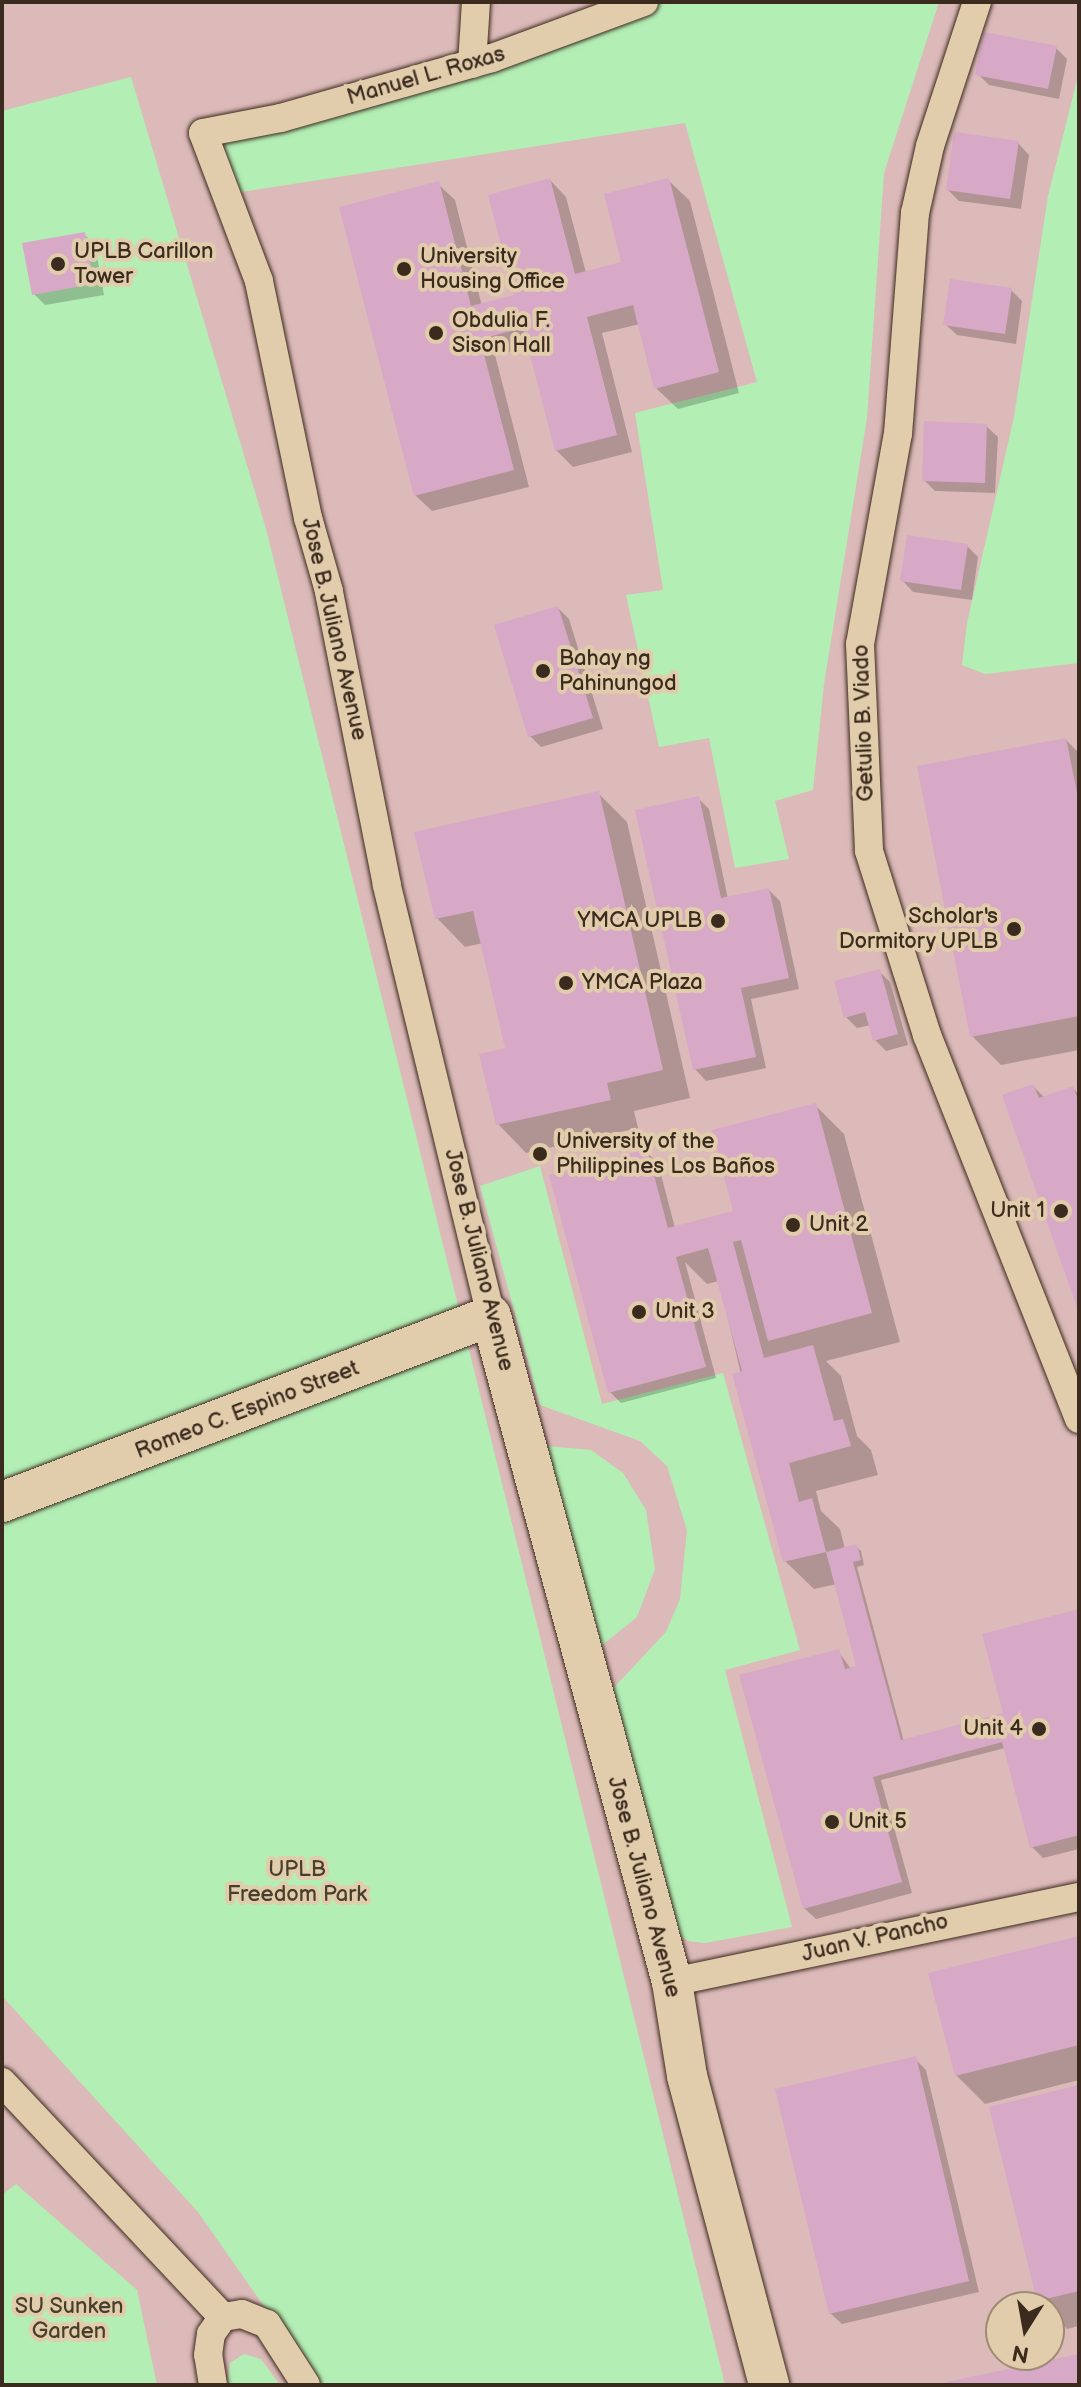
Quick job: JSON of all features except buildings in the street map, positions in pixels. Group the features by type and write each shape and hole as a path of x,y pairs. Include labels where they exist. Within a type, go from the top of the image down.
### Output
{"street":[{"path":"472,64 476,2"},
{"name":"Manuel L. Roxas","path":"203,133 281,118 472,64 644,2"},
{"name":"Getulio B. Viado","path":"977,2 930,146 915,213 898,433 860,644 869,851 927,1035 1079,1419"},
{"name":"Jose B. Juliano Avenue","path":"203,133 259,281 308,518 332,605 387,885 491,1316 672,1982 687,2076 769,2385"},
{"name":"Romeo C. Espino Street","path":"2,1502 491,1316"},
{"name":"Juan V. Pancho","path":"672,1982 1079,1897"},
{"path":"2,2082 148,2232 223,2317"},
{"path":"213,2385 208,2355 211,2334 223,2317 242,2314 267,2324 306,2385"}],"shaded area":[{"name":"University of the Philippines Los Baños","path":"2,2 1079,2 1079,2385 2,2385"}],"green space":[{"path":"655,2 939,2 884,173 867,418 824,684 813,790 775,801 789,859 735,868 709,738 659,747 626,595 663,590 635,413 757,382 685,123 228,194 214,146"},
{"path":"1079,72 1079,663 985,674 962,665 967,623 1014,417 1048,196"},
{"name":"UPLB Freedom Park","path":"131,77 266,529 725,2385 309,2385 289,2342 198,2212 2,1996 2,111"},
{"path":"540,1166 602,1404 723,1373 800,1650 725,1670 792,1927 705,1943 688,1941 672,1929 607,1695 666,1632 680,1599 687,1530 667,1466 640,1441 540,1405 480,1186"},
{"path":"546,1446 591,1450 623,1473 646,1510 655,1569 637,1617 596,1650"},
{"name":"SU Sunken Garden","path":"16,2184 137,2290 157,2385 2,2385 2,2195"},
{"path":"244,2354 261,2359 280,2385 227,2385 230,2363"}],"place":[{"name":"UPLB Carillon Tower","path":"58,264"},
{"name":"University Housing Office","path":"404,269"},
{"name":"Obdulia F. Sison Hall","path":"436,333"},
{"name":"Bahay ng Pahinungod","path":"543,671"},
{"name":"YMCA UPLB","path":"718,921"},
{"name":"Scholar's Dormitory UPLB","path":"1014,929"},
{"name":"YMCA Plaza","path":"566,983"},
{"name":"University of the Philippines Los Baños","path":"540,1154"},
{"name":"Unit 1","path":"1061,1211"},
{"name":"Unit 2","path":"793,1225"},
{"name":"Unit 3","path":"639,1312"},
{"name":"Unit 4","path":"1039,1729"},
{"name":"Unit 5","path":"832,1822"}]}
